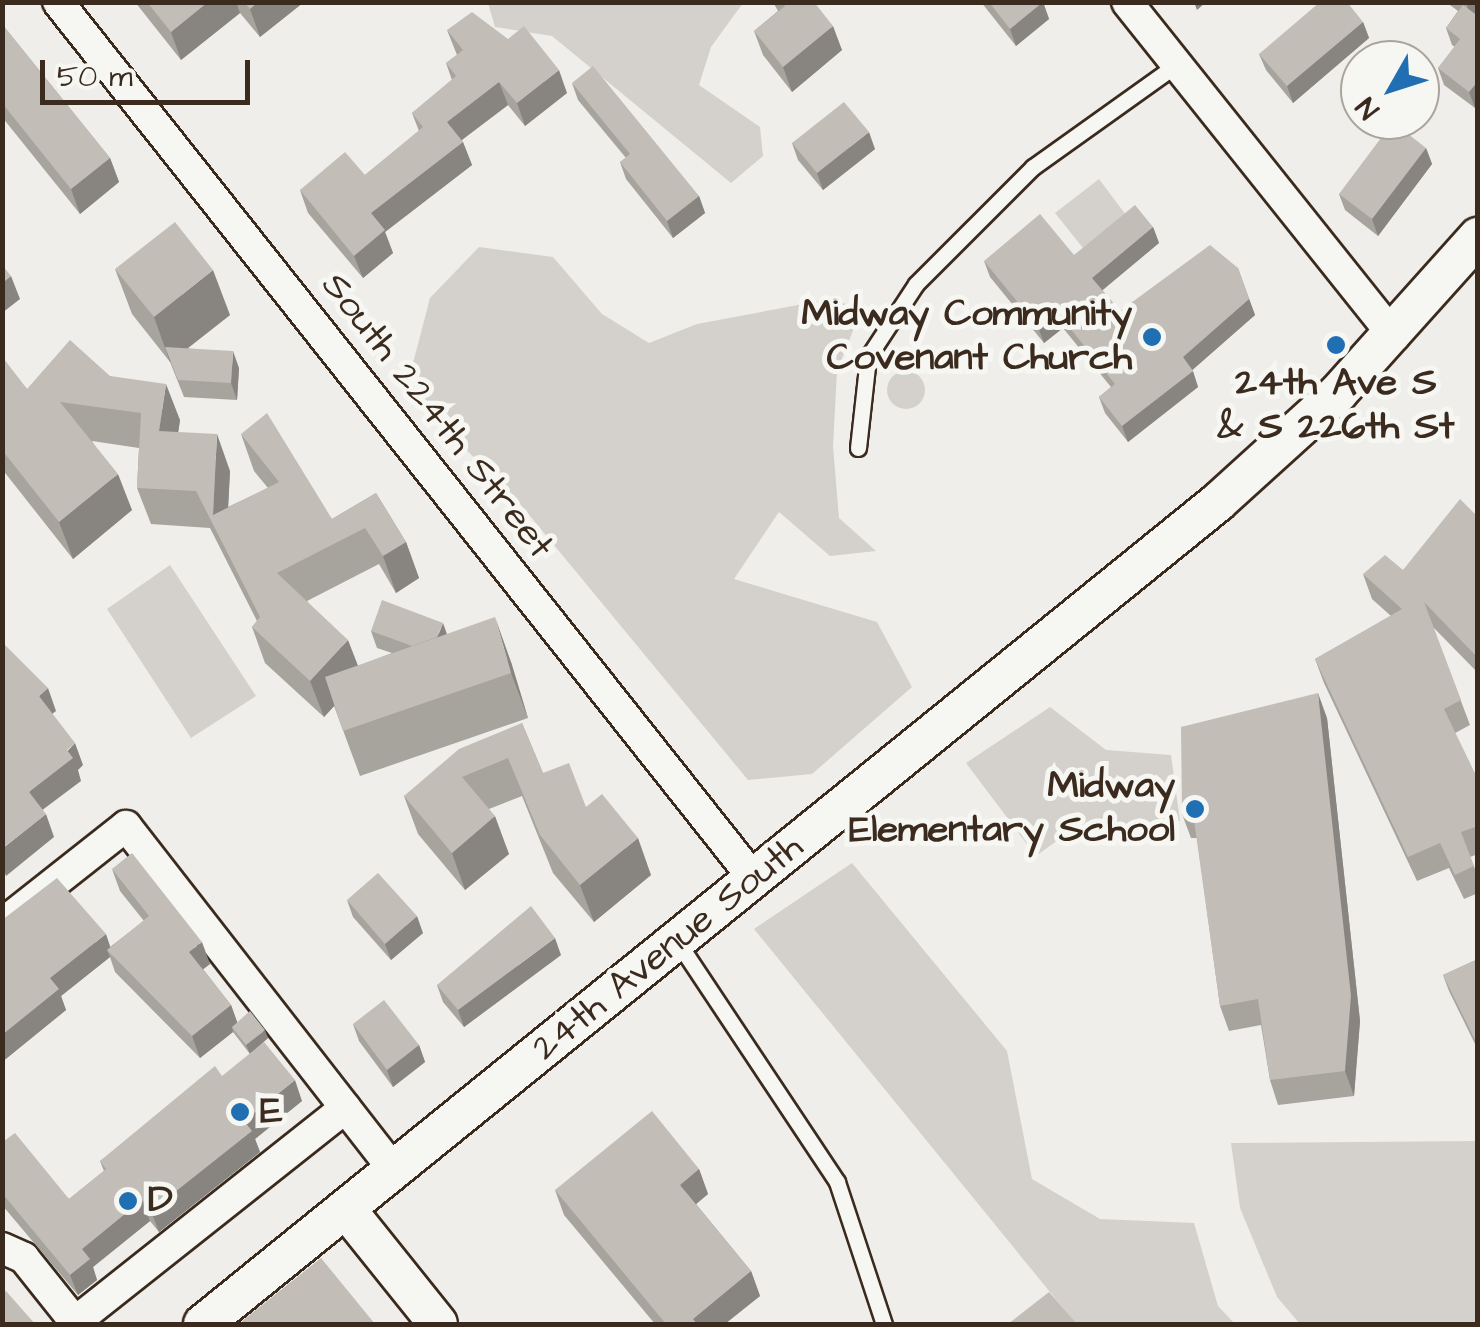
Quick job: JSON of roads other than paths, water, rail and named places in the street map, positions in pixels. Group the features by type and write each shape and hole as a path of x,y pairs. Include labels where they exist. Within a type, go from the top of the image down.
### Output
{"street":[{"name":"South 224th Street","path":"58,2 754,879"},
{"path":"1127,2 1394,336"},
{"name":"24th Avenue South","path":"202,1324 1241,483 1394,336 1478,237"},
{"path":"2,924 126,826 394,1170"},
{"path":"2,1248 24,1258 75,1322 345,1108"},
{"path":"346,1209 438,1324"}],"lane":[{"path":"858,448 868,357 916,284 1032,167 1176,65"},
{"path":"677,941 837,1182 884,1324"}],"place":[{"name":"Midway Community Covenant Church","path":"1152,337"},
{"name":"24th Ave S & S 226th St","path":"1336,345"},
{"name":"Midway Elementary School","path":"1195,809"},
{"name":"E","path":"240,1112"},
{"name":"D","path":"128,1201"}]}
